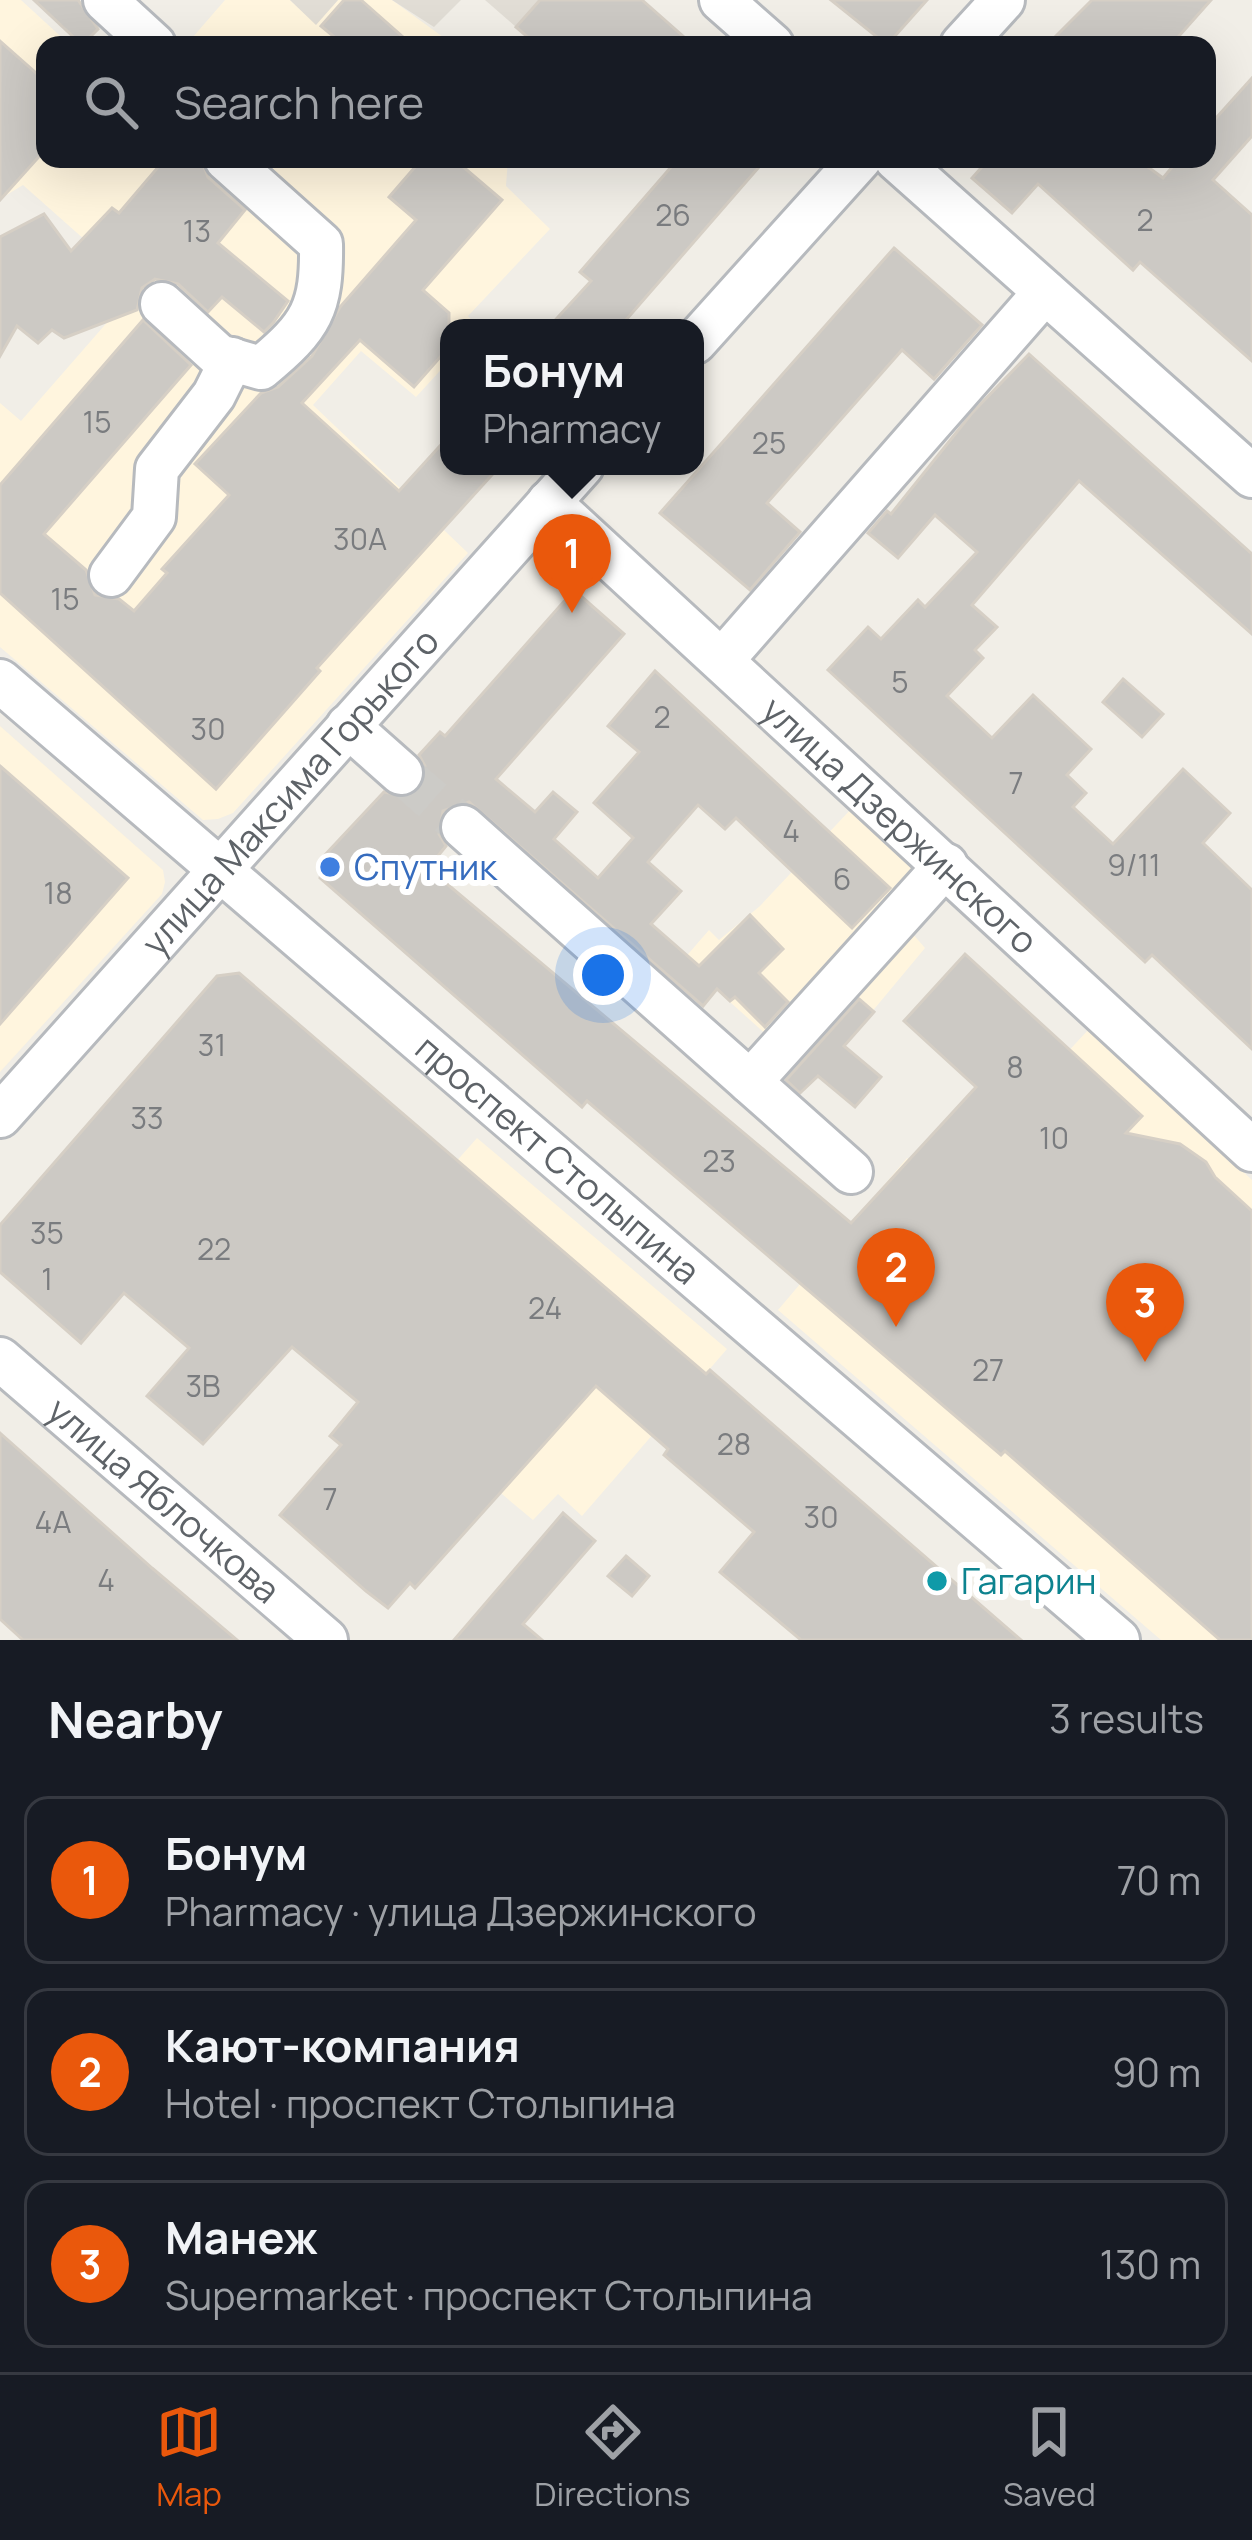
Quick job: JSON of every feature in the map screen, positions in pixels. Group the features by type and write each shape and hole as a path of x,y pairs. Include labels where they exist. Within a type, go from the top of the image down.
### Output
{"street":[{"path":"105,0 144,36"},
{"path":"721,0 762,36"},
{"path":"970,36 1003,0"},
{"path":"162,304 219,356 261,368 281,351 322,299 321,244 236,168"},
{"path":"704,331 852,168"},
{"path":"906,168 1252,476"},
{"path":"724,658 1045,292"},
{"path":"111,575 154,517 157,469 214,395 232,359"},
{"name":"улица Максима Горького","path":"0,1116 574,475"},
{"name":"улица Дзержинского","path":"549,502 724,658 1252,1150"},
{"name":"проспект Столыпина","path":"0,681 1118,1640"},
{"path":"349,726 401,773"},
{"path":"463,827 851,1172"},
{"path":"750,1082 946,865"},
{"name":"улица Яблочкова","path":"0,1359 326,1640"}],"shaded area":[{"path":"0,0 21,0 60,36 36,36 36,168 507,168 506,186 550,229 468,316 471,319 440,319 440,371 416,397 361,351 313,405 468,553 233,813 218,819 203,820 0,647 0,403 21,421 138,287 23,185 0,199"},
{"path":"225,0 290,0 316,24 338,0 392,0 442,36 194,36"},
{"path":"290,0 338,0 316,25"},
{"path":"392,0 461,0 434,27"},
{"path":"485,0 540,0 516,27"},
{"path":"0,726 163,870 165,882 162,894 0,1072"},
{"path":"852,808 947,899 912,933 925,948 816,1079 683,960 709,930 719,940 760,906"},
{"path":"1089,1029 1252,1180 1252,1640 1161,1640 778,1310 907,1158 942,1187"},
{"path":"477,1138 727,1349 582,1516 558,1494 533,1520 306,1331"}],"building":[{"path":"34,0 78,0 98,29 91,36 72,36"},
{"path":"344,0 361,0 402,36 333,36 321,26"},
{"path":"540,0 642,0 683,36 526,36 516,27"},
{"path":"831,0 927,0 895,36 876,36"},
{"path":"1092,0 1211,0 1179,36 1056,36"},
{"path":"0,41 36,73 36,160 0,200"},
{"path":"1252,78 1252,136 1213,180 1252,215 1252,361 1140,262 1133,270 1038,184 1012,213 972,178 981,168 1149,168 1163,178 1171,168 1216,168 1216,118"},
{"path":"157,168 204,168 208,177 245,210 218,243 288,301 264,332 222,297 208,312 178,284 155,279 142,288 137,310 64,338 52,330 38,343 17,326 0,356 0,237 44,214 71,251 112,208 119,213"},
{"path":"414,168 465,168 502,200 423,290 449,313 449,319 440,319 440,357 414,387 360,340 302,403 399,491 440,446 440,475 492,475 317,668 320,671 216,789 0,593 0,485 143,320 191,365 44,534 86,570 95,595 119,599 134,611 167,573 162,569 229,495 195,464 261,393 278,387 312,356 340,307 416,220 389,197"},
{"path":"670,168 758,168 627,319 556,319 591,281 580,272"},
{"path":"894,248 982,325 934,379 902,350 767,503 800,532 750,590 660,513 694,475 704,475 704,463"},
{"path":"1029,354 1252,554 1252,634 1079,481 972,605 997,627 975,650 983,658 947,696 992,738 1033,695 1091,749 1067,775 1086,793 1073,807 1113,844 1183,769 1230,813 1203,843 1252,890 1252,1049 1152,955 1145,962 828,670 868,627 881,639 918,600 925,607 977,552 935,515 898,558 868,533 887,511 891,514 972,413"},
{"path":"574,590 624,634 496,779 535,812 553,792 577,812 554,839 598,878 633,838 594,803 639,752 608,726 655,671 890,888 852,928 736,818 725,829 698,805 648,862 681,891 651,924 699,966 750,915 783,949 759,973 788,1002 765,1027 735,997 730,1001 717,989 703,1006 469,802 443,811 439,834 446,846 428,868 851,1223 976,1087 904,1021 965,954 1142,1116 1126,1133 1180,1144 1206,1162 1215,1177 1252,1211 1252,1640 1220,1640 1005,1451 1001,1455 587,1101 582,1107 320,878 324,856 384,792 408,797 421,789 425,766 419,755 440,732 445,736"},
{"path":"1123,679 1163,714 1142,737 1103,702"},
{"path":"0,766 128,878 0,1024"},
{"path":"239,973 706,1374 710,1370 1021,1640 801,1640 720,1572 754,1532 664,1455 668,1449 596,1386 415,1588 410,1583 388,1608 366,1591 280,1515 341,1445 330,1436 358,1402 292,1347 203,1444 147,1396 189,1348 124,1293 81,1343 0,1272 0,1225 217,976"},
{"path":"859,999 874,1012 844,1046 881,1077 855,1107 818,1076 800,1093 786,1080"},
{"path":"0,1433 237,1640 23,1640 0,1619"},
{"path":"563,1513 595,1541 523,1624 542,1640 454,1640"},
{"path":"626,1556 649,1576 632,1596 608,1576"}],"tunnel":[{"path":"401,773 463,827"}],"place":[{"name":"Бонум","path":"572,613"},
{"name":"Спутник","path":"330,867"},
{"name":"Кают-компания","path":"896,1327"},
{"name":"Манеж","path":"1145,1362"},
{"name":"Гагарин","path":"937,1581"}]}
